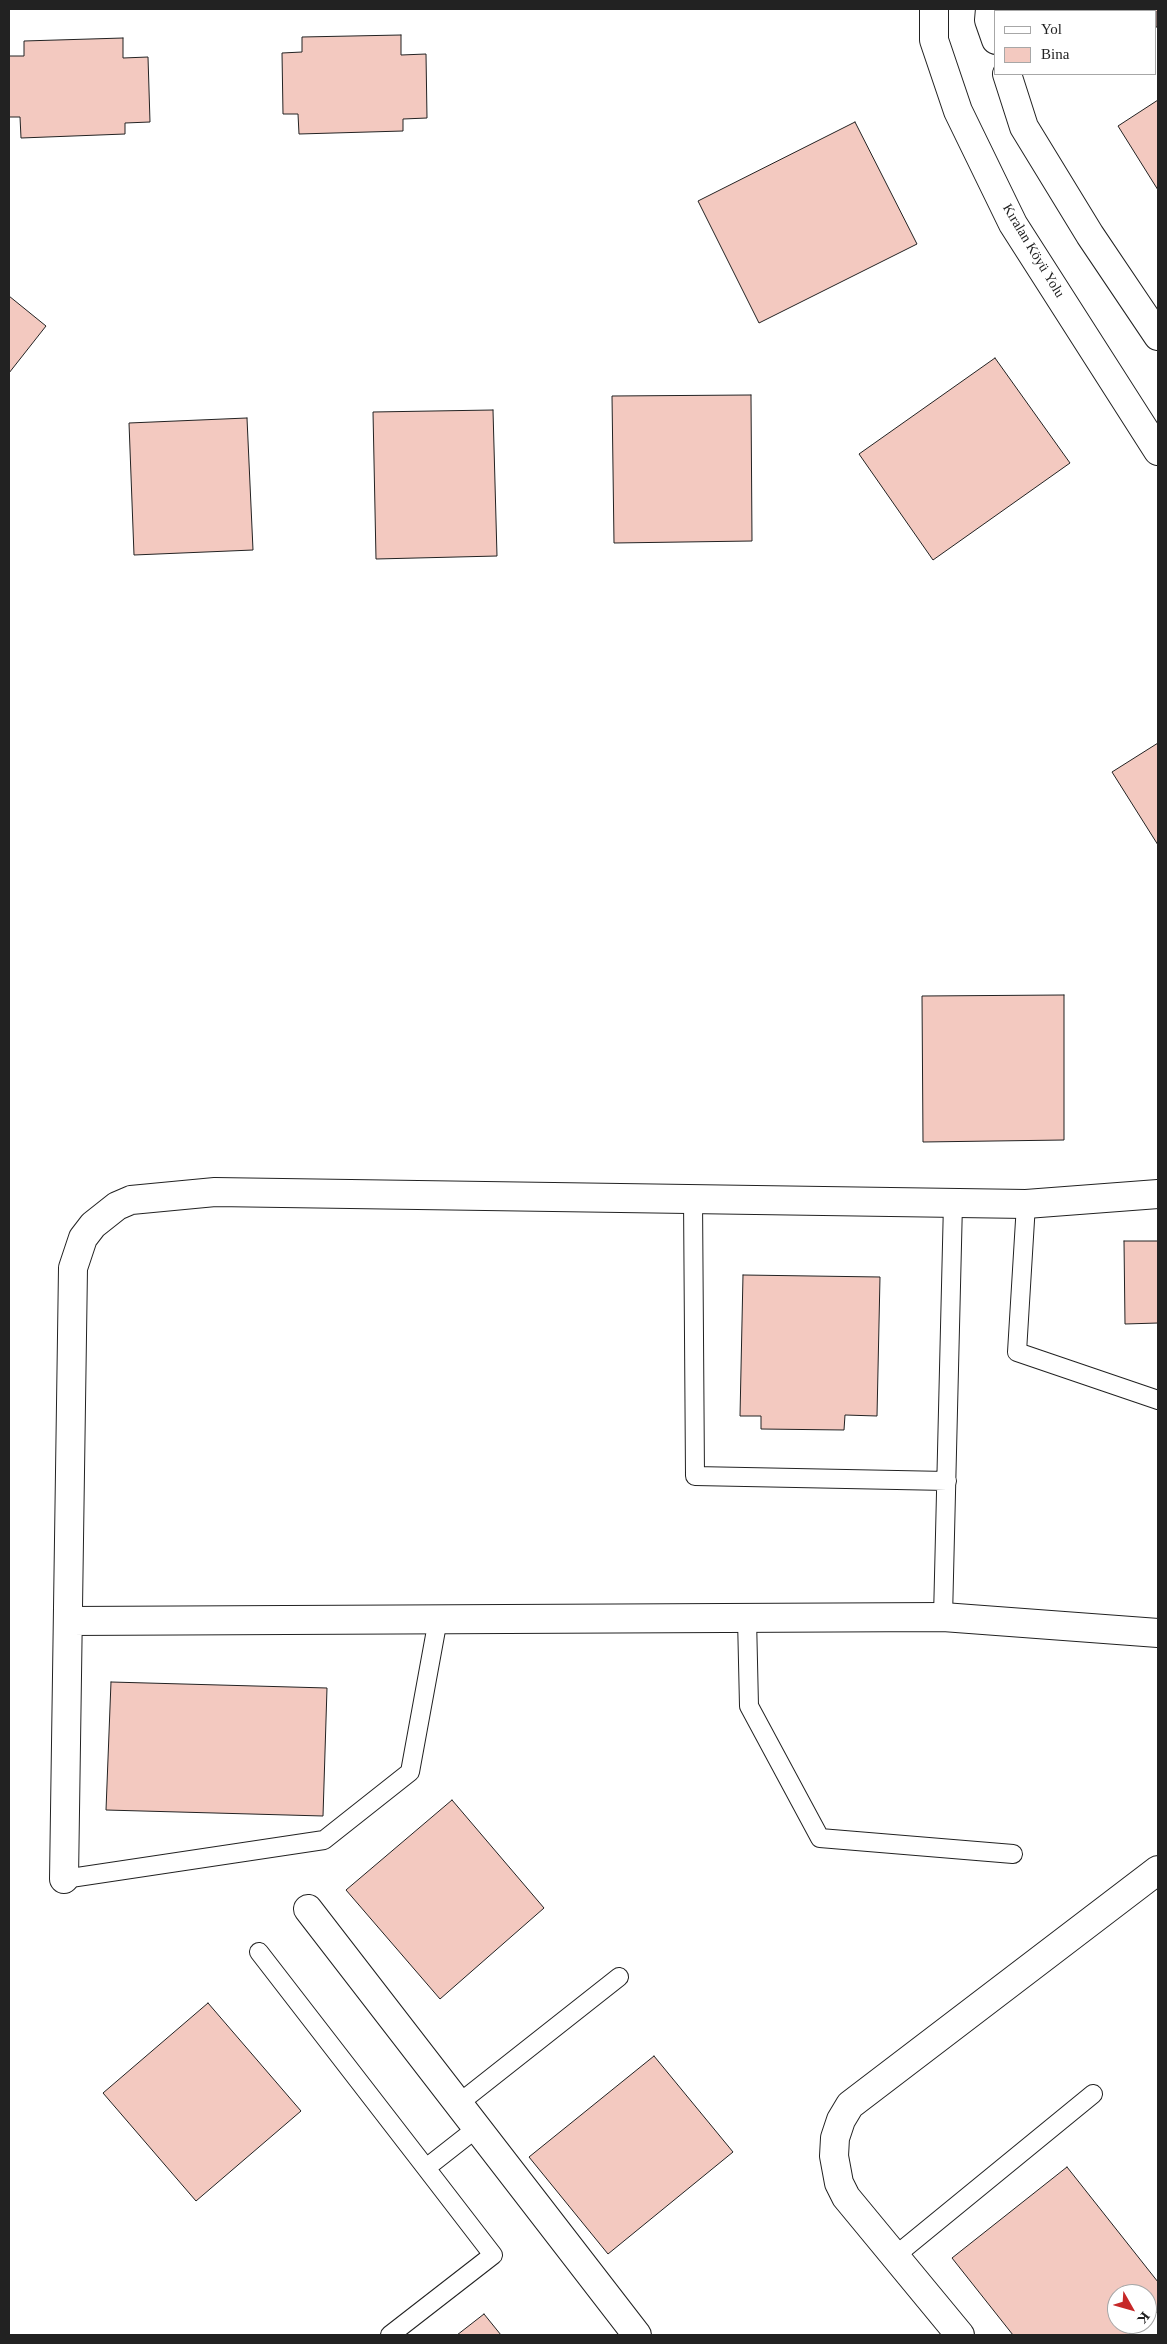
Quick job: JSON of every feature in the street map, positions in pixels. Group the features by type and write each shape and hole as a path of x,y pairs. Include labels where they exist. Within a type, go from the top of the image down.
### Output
{"street":[{"name":"Kıralan Köyü Yolu","path":"934,9 934,40 958,110 1013,224 1158,450"},
{"path":"990,9 989,20 994,34"},
{"path":"1007,75 1024,127 1090,235 1158,336"},
{"path":"64,1879 73,1268 84,1238 104,1214 132,1200 215,1192 1026,1204 1158,1194"},
{"path":"69,1622 943,1617 1158,1633"},
{"path":"960,2335 846,2197 839,2184 834,2156 835,2138 841,2120 850,2105 1158,1870"},
{"path":"308,1909 637,2335"}],"lane":[{"path":"693,1198 695,1476 947,1481"},
{"path":"943,1617 953,1203"},
{"path":"1026,1204 1017,1352 1158,1400"},
{"path":"747,1618 749,1706 820,1838 1013,1854"},
{"path":"64,1879 324,1840 410,1772 438,1619"},
{"path":"259,1952 493,2255 390,2335"},
{"path":"458,2104 619,1977"},
{"path":"895,2256 1093,2094"},
{"path":"426,2168 477,2128"}],"building":[{"path":"1158,9 1158,27 1157,10 1063,10"},
{"path":"401,35 401,55 426,54 427,118 403,119 403,131 299,134 298,114 283,114 282,53 302,52 302,37"},
{"path":"123,38 123,58 148,57 150,122 125,123 125,134 21,138 20,117 9,117 9,56 24,56 24,41"},
{"path":"1158,100 1158,190 1118,126"},
{"path":"855,122 917,244 759,323 698,201"},
{"path":"9,296 46,326 9,373"},
{"path":"995,358 1070,463 933,560 859,454"},
{"path":"751,395 752,541 614,543 612,396"},
{"path":"493,410 497,556 376,559 373,412"},
{"path":"247,418 253,550 134,555 129,423"},
{"path":"1158,743 1158,845 1112,772"},
{"path":"1064,995 1064,1140 923,1142 922,996"},
{"path":"1124,1241 1158,1241 1158,1323 1125,1324"},
{"path":"743,1275 880,1277 877,1416 845,1415 844,1430 761,1429 761,1416 740,1416"},
{"path":"111,1682 327,1688 323,1816 106,1810"},
{"path":"452,1800 544,1908 440,1999 346,1890"},
{"path":"208,2003 301,2111 196,2201 103,2093"},
{"path":"654,2056 733,2152 608,2254 529,2157"},
{"path":"1067,2167 1158,2282 1158,2311 1157,2284 1107,2284 1107,2334 1129,2334 1128,2335 1013,2335 952,2258"},
{"path":"484,2314 501,2335 457,2335"}]}
